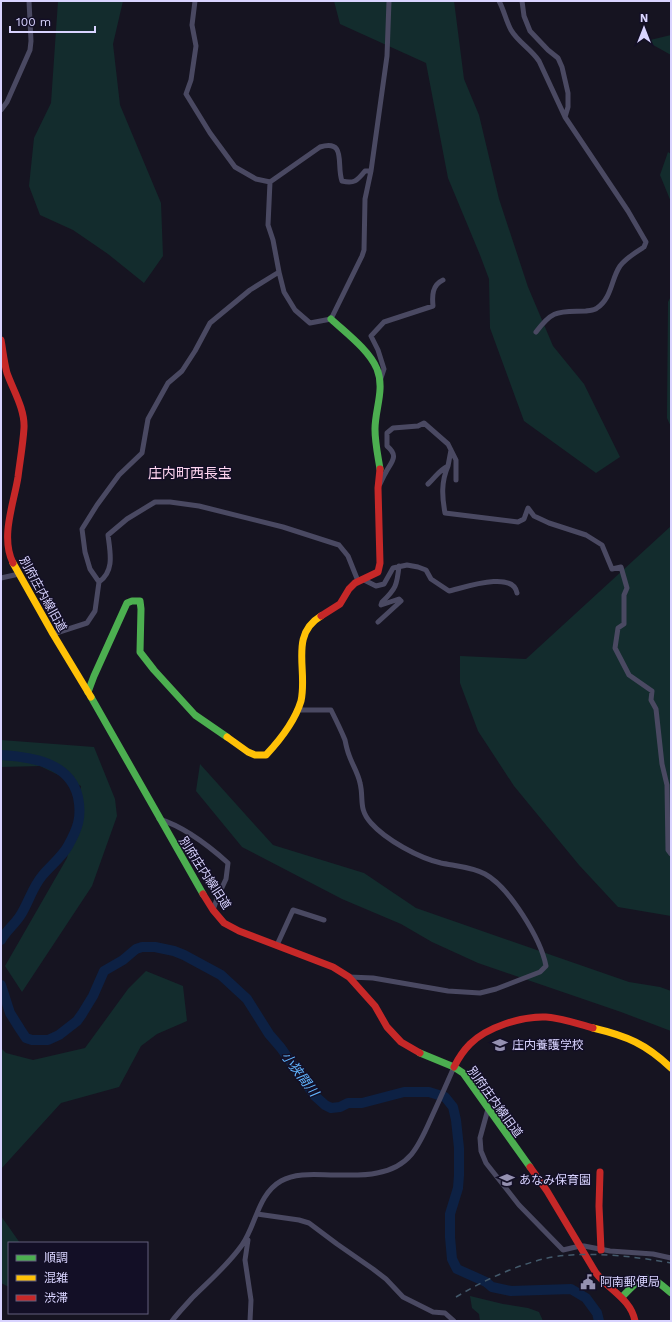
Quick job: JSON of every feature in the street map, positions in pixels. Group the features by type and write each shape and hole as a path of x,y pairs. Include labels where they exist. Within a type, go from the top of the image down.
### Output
{"street":[{"path":"1,110 7,102 30,50 31,19 29,1"},
{"path":"195,1 192,25 196,46 195,57 191,80 186,94 210,133 236,167 256,179 270,182 320,147 333,145 338,150 342,181 350,183 358,180 365,172 371,171"},
{"path":"331,319 364,250 365,198 371,171 387,56 389,1"},
{"path":"499,1 511,30 534,54 565,117 628,211 646,242 644,247 633,254 621,265 607,298 595,310 560,312 550,316 536,332"},
{"path":"522,1 524,16 530,31 548,50 553,52 558,58 562,67 568,93 568,107 565,117"},
{"path":"270,182 268,225 273,240 284,292 295,310 310,323 331,319"},
{"path":"100,582 90,569 82,538 82,529 119,475 142,453 148,419 168,383 182,371 210,323 250,290 279,272"},
{"path":"379,382 384,369 378,350 371,336 384,322 433,306 432,294 437,283 443,280"},
{"path":"88,692 127,603 132,601 140,601 140,652 195,715 240,748 255,755 266,755 276,745 297,710 301,699 301,650 303,637 307,628 319,617 340,604 350,588 360,580 378,572 380,564 378,488 380,472 375,431 376,413 381,391 377,369 366,352 331,319"},
{"name":"別府庄内線旧道","path":"1,340 7,372 21,410 24,426 18,477 7,541 10,557 196,884 213,910 224,923 239,931 332,967 349,977 375,1006 387,1027 401,1042 420,1053 454,1067 466,1076 547,1191 593,1268 602,1280 631,1306 635,1321"},
{"path":"378,488 393,462 394,457 391,450 387,446 387,434 393,428 418,426 424,423 448,444 456,460 456,480"},
{"path":"451,450 448,466 444,476 443,499 445,514 518,522 524,519 528,508 534,516 549,523 586,534 602,545 612,569 620,567 627,588 624,595 624,624 618,628 615,648 630,675 652,690 651,700 656,709 662,764 667,785 668,850 671,854"},
{"path":"428,484 435,478 440,470 448,466"},
{"path":"53,634 87,623 95,611 100,582 106,578 111,568 108,535 126,519 155,502 162,501 199,506 283,527 339,545 348,556 360,580 376,586 384,584 393,568 407,565 426,570 431,579 449,591 487,582 500,581 510,584 517,590 516,593"},
{"path":"378,622 401,601 399,599 381,605 397,585 399,566"},
{"path":"1,578 19,574"},
{"path":"297,710 331,710 345,740 360,784 362,809 366,818 400,846 420,856 471,869 485,874 496,882 506,892 524,919 541,948 546,966 540,972 496,989 480,993 448,991 373,978 349,977"},
{"path":"158,819 185,830 228,863 226,879 213,910"},
{"path":"277,945 293,910 324,920"},
{"path":"250,1321 251,1300 245,1260 246,1244 250,1231 268,1192 284,1179 301,1176 359,1175 378,1173 394,1168 408,1158 420,1143 458,1059 465,1049 481,1036 519,1019 529,1017 563,1020 634,1040 651,1049 671,1068"},
{"path":"488,1109 480,1138 480,1151 486,1163 519,1206 563,1250 580,1246 610,1251 642,1252 671,1258"},
{"path":"600,1172 601,1250"},
{"path":"257,1214 299,1220 309,1223 386,1279 403,1297 433,1312 445,1313 454,1321"},
{"path":"172,1321 236,1253 250,1231"},
{"path":"622,1298 637,1281 646,1278 659,1282 671,1293"}],"green space":[{"path":"58,1 123,1 113,44 120,105 161,203 163,256 144,283 108,254 73,230 40,215 29,186 34,138 51,103"},
{"path":"334,1 454,1 464,79 479,115 499,199 528,287 553,346 584,384 620,457 596,473 524,421 490,328 489,279 448,178 426,63 340,24"},
{"path":"671,35 671,55 646,41"},
{"path":"668,152 671,154 671,202 660,175"},
{"path":"671,296 671,427 667,418 668,302"},
{"path":"671,526 671,916 618,907 579,865 514,786 478,731 460,683 460,656 526,659"},
{"path":"1,740 94,747 115,799 117,816 92,886 22,992 5,966 67,858 81,786 40,766 1,767"},
{"path":"200,764 273,845 364,873 416,908 629,982 660,987 671,991 671,1031 621,1012 478,963 432,942 401,924 342,899 242,847 196,791"},
{"path":"146,971 183,986 187,1021 157,1034 141,1046 119,1087 61,1103 1,1169 1,1048 6,1053 33,1060 85,1048 128,989"},
{"path":"1,1216 19,1242 8,1242 8,1286 1,1283"},
{"path":"470,1296 528,1308 539,1312 543,1321 480,1321 479,1314 472,1308"}],"waterway":[{"name":"小狭間川","path":"1,755 25,757 48,764 58,769 67,776 74,785 80,811 77,828 68,846 63,854 45,872 20,916 1,940"},
{"name":"小狭間川","path":"1,985 10,1013 26,1038 32,1040 48,1040 59,1035 77,1021 93,996 104,971 123,960 136,949 142,947 155,947 174,951 221,975 247,999 269,1034 281,1048 314,1095 325,1105 331,1108 340,1107 348,1103 362,1103 404,1092 429,1092 445,1097 453,1107 459,1148 458,1188 450,1214 452,1259 457,1269 486,1282 492,1287 511,1291 571,1289 586,1298 597,1313 599,1321"}],"railway":[{"path":"456,1297 509,1270 531,1262 557,1256 590,1254 624,1256 671,1263"}],"traffic: fast":[{"path":"331,319 369,355 377,369 380,392 375,422 375,434 380,469"},
{"path":"88,692 127,603 132,601 140,601 140,652 154,670 195,715 227,737"},
{"path":"91,697 203,894"},
{"path":"420,1053 454,1067 463,1073 530,1167"},
{"path":"622,1297 635,1284 645,1278 656,1281 671,1293"}],"traffic: slow":[{"path":"13,563 91,697"},
{"path":"227,737 248,752 255,755 266,755 282,737 295,716 301,701 303,689 302,643 305,633 311,624 321,616"},
{"path":"593,1028 616,1034 635,1042 653,1053 671,1068"}],"traffic: jam":[{"path":"1,340 7,373 21,407 24,421 18,477 8,531 9,553 13,563"},
{"path":"321,616 340,604 349,589 355,583 378,572 380,563 378,488 380,469"},
{"path":"203,894 213,910 224,923 239,931 333,967 349,977 375,1006 387,1027 401,1042 420,1053"},
{"path":"454,1067 465,1049 477,1038 495,1028 526,1018 546,1017 593,1028"},
{"path":"530,1167 547,1191 596,1273 629,1307 633,1313 635,1321"},
{"path":"600,1172 599,1206 601,1250"}],"place":[{"name":"庄内養護学校","path":"500,1045"},
{"name":"あなみ保育園","path":"507,1180"},
{"name":"阿南郵便局","path":"588,1282"}],"district":[{"name":"庄内町西長宝","path":"190,473"}]}
